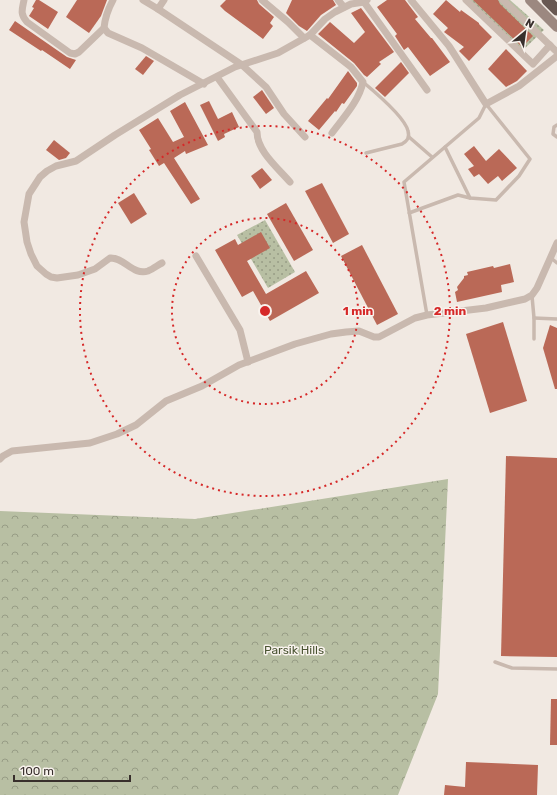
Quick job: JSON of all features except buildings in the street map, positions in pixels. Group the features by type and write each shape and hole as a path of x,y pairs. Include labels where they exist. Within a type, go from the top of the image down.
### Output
{"highway":[{"path":"547,0 557,10"}],"main road":[{"path":"530,0 557,27"}],"street":[{"path":"24,0 22,12 23,17 27,22 70,53 75,54 104,28 105,19 113,0"},
{"path":"143,0 242,65 266,87 284,114 305,137"},
{"path":"158,9 164,0"},
{"path":"262,0 307,37 351,67 364,82 354,103 332,133"},
{"path":"338,0 344,7"},
{"path":"412,0 449,46 486,104 519,86 557,56"},
{"path":"466,0 533,64 550,45"},
{"path":"503,0 557,52"},
{"path":"162,263 144,271 130,267 120,260 110,258 95,268 78,275 57,278 51,277 37,266 30,254 24,222 29,194 40,177 47,171 56,166 76,161 147,115 180,96 242,65 278,52 307,37 325,19 351,2 366,1 427,90"},
{"path":"104,28 108,33 142,48 204,84"},
{"path":"217,77 257,132 257,138 264,152 290,182"},
{"path":"0,459 12,451 90,443 117,434 136,425 166,401 202,386 238,365 295,344 331,334 359,331 374,337 379,337 415,318 427,315 486,308 526,299 532,295 537,288 557,243"},
{"path":"196,256 240,330 248,362"}],"lane":[{"path":"364,82 400,117 408,130 409,137 432,157"},
{"path":"410,213 458,195 470,198 496,200 519,176 530,159 486,104 479,118 404,182 427,315"},
{"path":"557,125 554,127 553,134 557,137"},
{"path":"366,153 402,144 407,141 409,137"},
{"path":"445,146 470,198"},
{"path":"550,257 557,263"},
{"path":"532,295 534,339"},
{"path":"534,318 557,319"},
{"path":"495,662 512,668 557,668"}],"green space":[{"path":"463,0 510,0 544,30 521,52"},
{"path":"265,220 295,272 268,288 237,235"},
{"name":"Parsik Hills","path":"448,479 438,694 398,795 0,795 0,511 195,519"}]}
